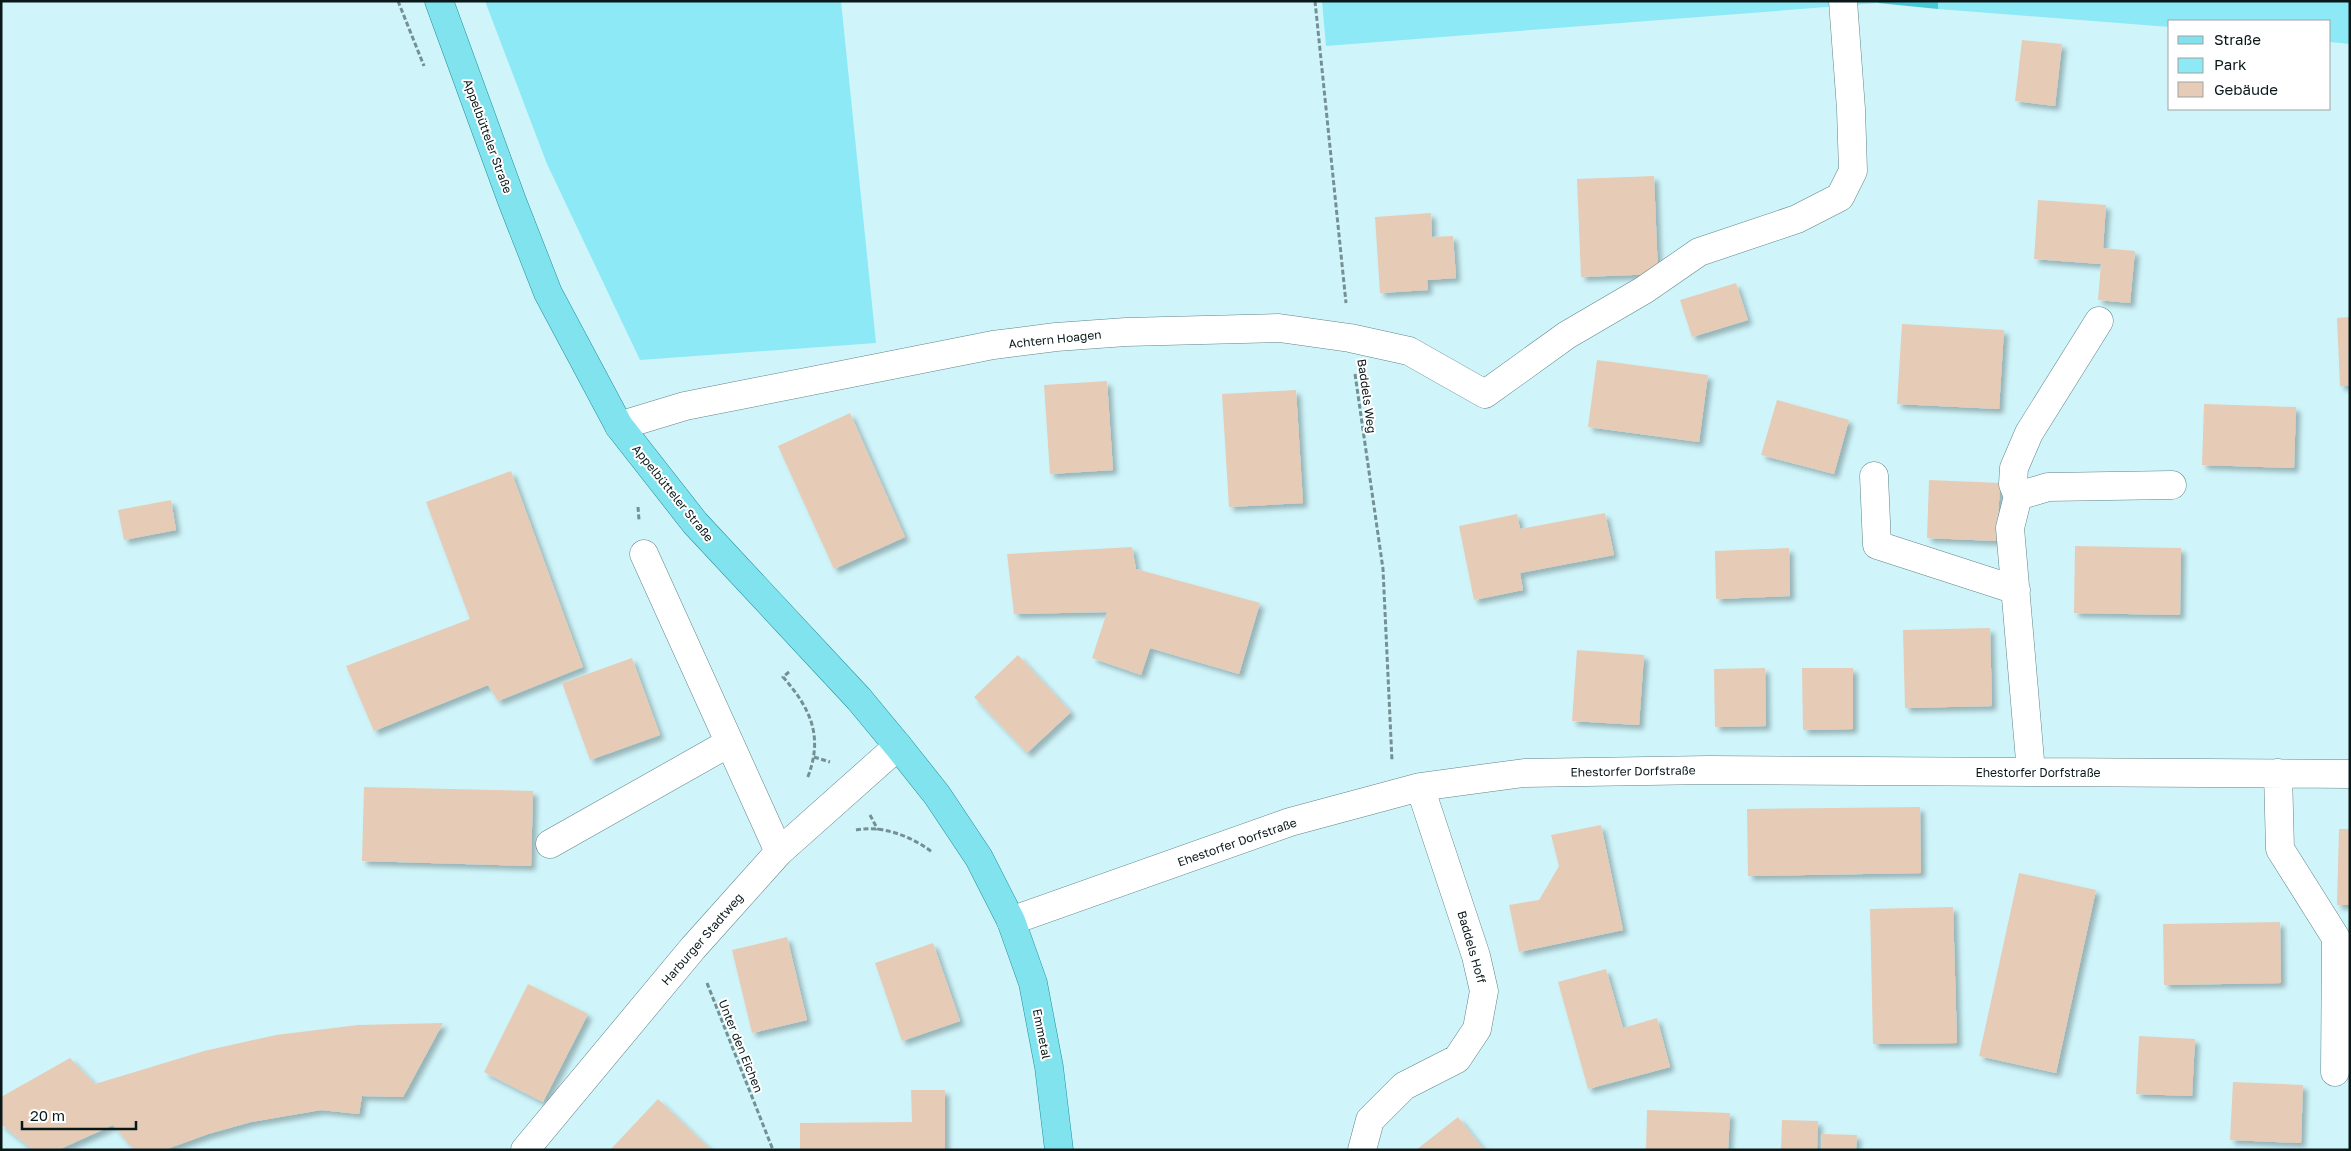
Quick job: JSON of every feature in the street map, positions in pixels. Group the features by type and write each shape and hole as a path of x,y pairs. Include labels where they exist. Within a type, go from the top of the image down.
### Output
{"main road":[{"name":"Appelbütteler Straße","path":"439,1 503,178 548,293 619,426 694,524 814,650 898,746 937,795 979,858 1011,921"},
{"name":"Emmetal","path":"1011,921 1032,983 1049,1067 1059,1150"}],"street":[{"name":"Achtern Hoagen","path":"619,426 685,406 993,345 1056,337 1126,332 1279,328 1350,338 1409,351 1485,394 1567,335 1644,290 1699,252 1797,219 1840,197 1853,171 1843,1"},
{"path":"2031,772 2010,528 2018,496 2013,484 2014,468 2029,433 2099,321"},
{"path":"1874,476 1877,545 2016,590"},
{"path":"2018,496 2048,487 2172,485"},
{"path":"644,554 779,852"},
{"path":"550,844 729,743"},
{"name":"Harburger Stadtweg","path":"525,1150 693,948 779,852 898,746"},
{"name":"Ehestorfer Dorfstraße","path":"1011,921 1290,822 1420,787 1524,772 1709,770 2350,774"},
{"path":"2278,773 2280,849 2336,938 2335,1072"},
{"name":"Baddels Hoff","path":"1362,1150 1370,1120 1404,1086 1457,1059 1477,1028 1484,991 1476,956 1420,787"}],"path":[{"name":"Baddels Weg","path":"1315,1 1350,338 1383,569 1394,794"},
{"path":"804,787 814,757 813,724 806,707 783,677 814,650"},
{"path":"850,832 878,830 893,832 910,839 938,857"},
{"name":"Unter den Eichen","path":"693,948 773,1150"}],"green space":[{"path":"485,1 841,1 876,343 640,360 547,164"},
{"path":"1322,1 1878,1 1878,3 1326,46"},
{"path":"1938,1 2350,1 2350,44 2331,42 2331,20 2168,20 2168,27 1938,9"}],"shaded area":[{"path":"1878,1 1938,1 1938,9 1878,3"}],"building":[{"path":"2022,40 2062,44 2055,106 2015,101"},
{"path":"1654,176 1658,274 1581,277 1577,179"},
{"path":"2038,200 2106,205 2103,248 2135,251 2130,303 2098,300 2101,264 2034,259"},
{"path":"1431,213 1432,237 1453,236 1456,278 1427,280 1428,290 1380,293 1375,217"},
{"path":"1736,283 1748,320 1692,337 1680,300"},
{"path":"2350,317 2350,386 2340,386 2337,318"},
{"path":"1902,324 2004,330 1999,409 1897,404"},
{"path":"1597,360 1708,375 1699,442 1588,427"},
{"path":"1107,381 1113,470 1050,474 1044,385"},
{"path":"1296,390 1303,503 1229,507 1222,394"},
{"path":"1777,400 1849,420 1834,474 1761,455"},
{"path":"2204,404 2296,407 2294,468 2202,465"},
{"path":"850,413 905,537 834,569 778,446"},
{"path":"511,471 583,667 498,701 488,685 374,731 346,666 470,619 426,502"},
{"path":"1929,480 2000,483 1997,541 1927,538"},
{"path":"171,500 176,530 124,540 118,510"},
{"path":"1605,513 1614,555 1520,573 1523,590 1474,600 1459,526 1517,514 1520,529"},
{"path":"2075,546 2181,548 2180,615 2074,613"},
{"path":"1132,547 1136,569 1260,603 1239,674 1150,648 1141,675 1092,658 1107,612 1014,614 1007,554"},
{"path":"1789,548 1790,596 1716,599 1715,551"},
{"path":"1990,628 1992,706 1905,708 1903,630"},
{"path":"1577,650 1644,655 1639,725 1572,721"},
{"path":"1018,655 1071,712 1027,753 974,697"},
{"path":"632,658 660,735 590,760 562,683"},
{"path":"1765,668 1766,726 1715,727 1714,669"},
{"path":"1802,668 1853,668 1853,729 1803,730"},
{"path":"364,787 533,791 531,866 362,861"},
{"path":"1920,807 1921,873 1748,876 1747,809"},
{"path":"1601,825 1623,930 1519,952 1509,905 1539,900 1559,866 1551,835"},
{"path":"2339,829 2350,829 2350,905 2337,905"},
{"path":"2019,873 2096,890 2056,1073 1979,1056"},
{"path":"1953,907 1957,1043 1873,1044 1870,909"},
{"path":"2280,922 2281,983 2164,985 2163,924"},
{"path":"787,937 807,1020 752,1033 732,950"},
{"path":"933,943 960,1021 902,1041 875,963"},
{"path":"1606,969 1623,1028 1657,1018 1670,1067 1588,1089 1558,982"},
{"path":"528,984 588,1014 543,1102 484,1072"},
{"path":"443,1023 403,1097 362,1096 359,1114 321,1110 251,1122 208,1134 164,1150 134,1150 113,1125 58,1150 33,1150 1,1124 1,1097 70,1058 95,1084 204,1051 276,1035 358,1025"},
{"path":"2139,1036 2195,1039 2192,1096 2136,1094"},
{"path":"2233,1082 2303,1085 2301,1143 2230,1140"},
{"path":"911,1090 945,1090 945,1150 800,1150 800,1123 912,1122"},
{"path":"658,1099 711,1150 610,1150"},
{"path":"1647,1110 1730,1113 1728,1150 1646,1150"},
{"path":"1458,1117 1484,1150 1416,1150"},
{"path":"1782,1120 1818,1121 1817,1150 1781,1150"},
{"path":"1822,1134 1857,1135 1856,1150 1821,1150"}]}
